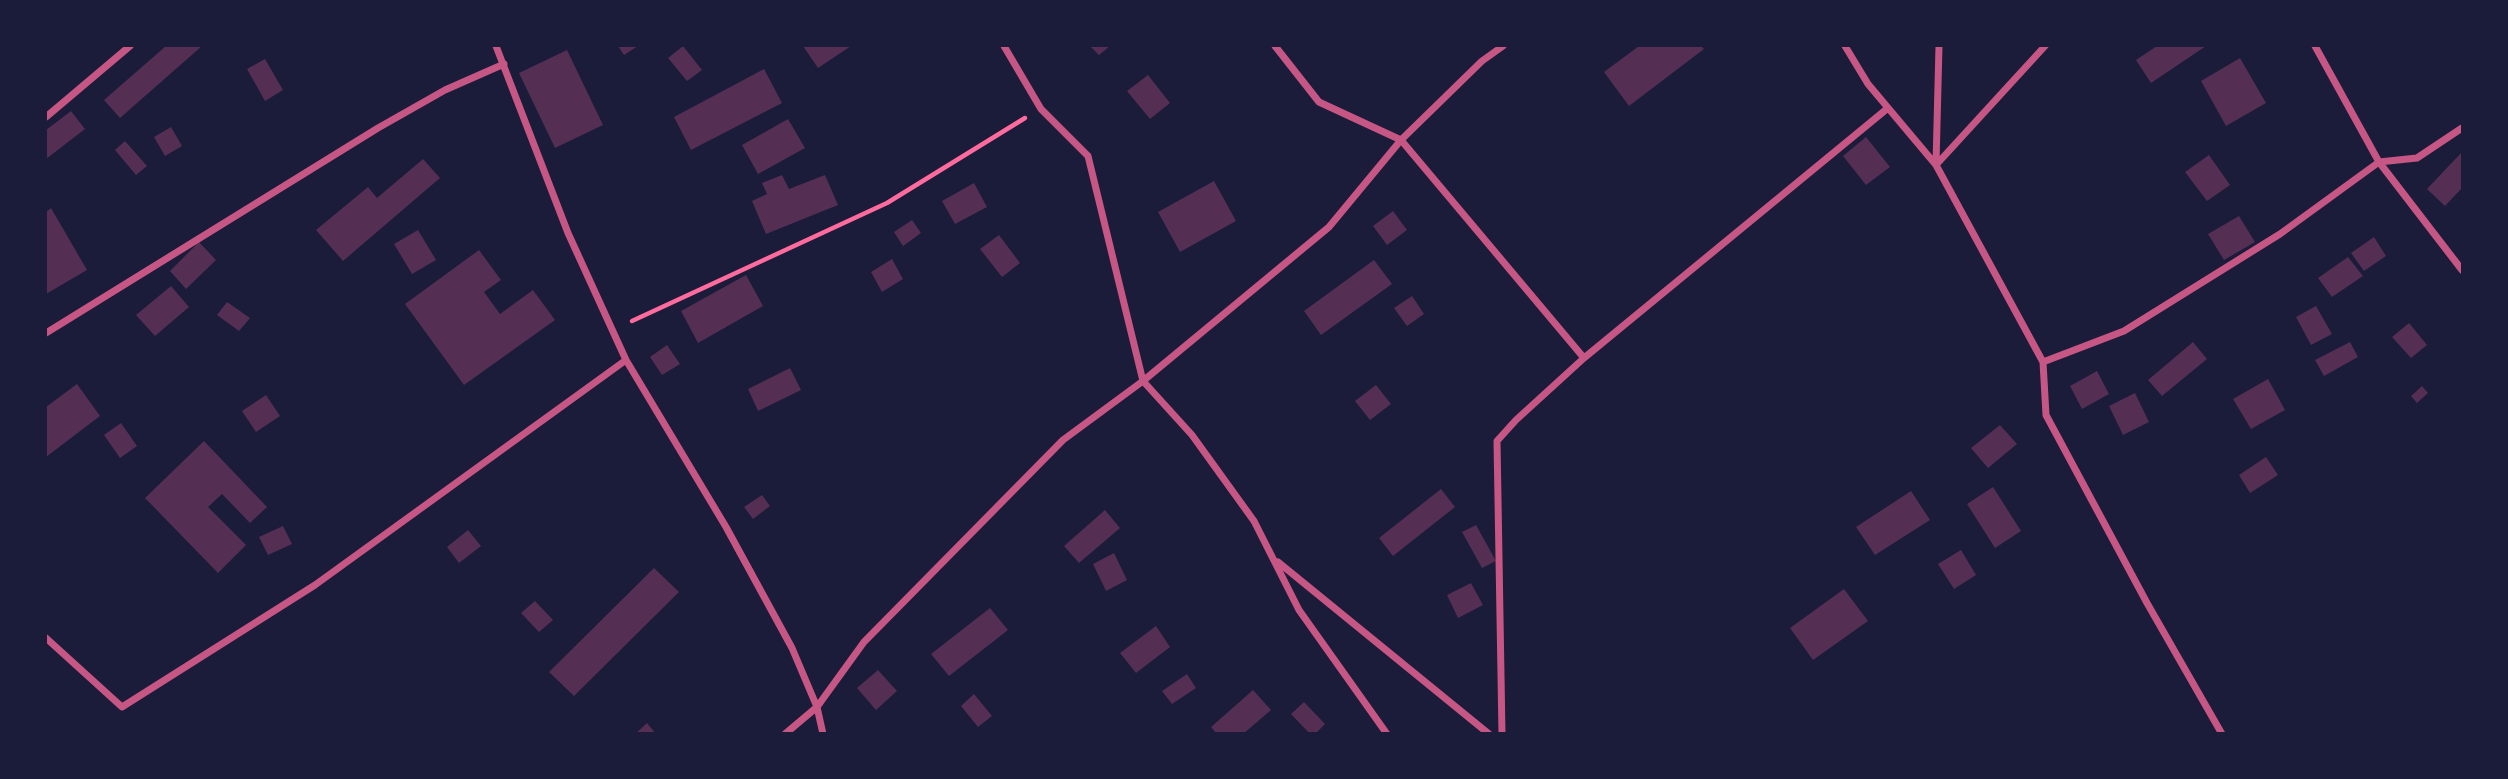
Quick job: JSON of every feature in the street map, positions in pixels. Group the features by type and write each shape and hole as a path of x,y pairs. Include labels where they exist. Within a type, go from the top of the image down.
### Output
{"street":[{"path":"46,117 130,46"},
{"path":"496,46 568,233 626,360 726,527 792,648 817,706 823,733"},
{"path":"1004,46 1041,108 1087,156 1143,381 1192,435 1254,521 1299,610 1387,733"},
{"path":"1275,46 1319,102 1401,140 1584,358"},
{"path":"785,733 817,706 864,642 1063,440 1143,381 1329,227 1401,140 1482,61 1503,46"},
{"path":"1845,46 1868,84 1936,165 2043,362 2046,415 2147,603 2222,733"},
{"path":"1936,165 1939,46"},
{"path":"1936,165 2045,46"},
{"path":"2315,46 2379,162 2462,270"},
{"path":"46,333 379,128 445,90 504,64"},
{"path":"1502,733 1497,441 1584,358 1888,108"},
{"path":"2043,362 2124,331 2280,234 2379,162 2417,158 2462,128"},
{"path":"46,638 122,707 315,585 626,360"},
{"path":"1275,559 1489,733"}],"path":[{"path":"612,330 887,203 1041,108"}],"building":[{"path":"166,46 202,46 120,118 104,100"},
{"path":"618,46 638,46 624,55"},
{"path":"683,46 702,70 687,81 668,58"},
{"path":"803,46 851,46 818,68"},
{"path":"1090,46 1110,46 1099,55"},
{"path":"1639,46 1701,46 1704,49 1629,106 1604,72"},
{"path":"2157,46 2206,46 2151,83 2136,60"},
{"path":"567,50 603,125 555,148 519,73"},
{"path":"2240,58 2266,103 2226,126 2201,81"},
{"path":"265,59 283,90 265,101 247,69"},
{"path":"764,69 782,103 691,150 674,117"},
{"path":"1148,75 1170,103 1150,119 1127,91"},
{"path":"71,111 85,129 46,159 46,130"},
{"path":"788,119 805,148 758,174 742,145"},
{"path":"171,127 182,146 165,156 154,137"},
{"path":"1866,137 1890,167 1866,185 1843,156"},
{"path":"125,141 147,166 136,175 115,150"},
{"path":"2462,152 2462,188 2445,206 2427,189"},
{"path":"2209,155 2230,185 2207,201 2185,172"},
{"path":"423,159 440,178 343,261 316,230 368,187 377,198"},
{"path":"782,175 789,189 825,175 838,205 766,234 752,201 767,194 762,183"},
{"path":"1214,181 1236,221 1180,252 1158,212"},
{"path":"974,183 987,207 955,224 942,201"},
{"path":"51,208 87,270 46,294 46,212"},
{"path":"1393,211 1407,230 1387,245 1373,226"},
{"path":"2239,216 2255,242 2224,260 2208,234"},
{"path":"912,220 921,233 903,246 894,232"},
{"path":"418,230 436,260 412,274 394,244"},
{"path":"999,235 1020,263 1002,277 980,249"},
{"path":"2374,237 2386,256 2364,271 2351,253"},
{"path":"199,242 216,260 186,289 170,271"},
{"path":"479,250 501,280 484,292 500,314 533,290 555,320 464,385 405,304"},
{"path":"2348,257 2363,276 2332,297 2318,278"},
{"path":"892,259 903,279 882,292 871,272"},
{"path":"1374,260 1392,284 1321,335 1304,311"},
{"path":"746,275 763,306 698,343 681,311"},
{"path":"171,286 189,307 155,336 136,315"},
{"path":"1412,296 1424,314 1407,326 1394,308"},
{"path":"227,302 250,318 239,331 217,315"},
{"path":"2316,306 2332,334 2311,345 2296,317"},
{"path":"2409,323 2427,345 2411,358 2392,337"},
{"path":"2193,342 2207,359 2162,396 2148,380"},
{"path":"2350,342 2358,357 2324,376 2315,360"},
{"path":"667,345 680,364 662,375 650,357"},
{"path":"790,368 801,390 758,411 748,389"},
{"path":"2097,371 2109,394 2082,409 2070,386"},
{"path":"2268,379 2285,410 2251,429 2233,399"},
{"path":"77,384 100,416 46,457 46,407"},
{"path":"1376,385 1391,404 1370,420 1355,401"},
{"path":"2422,386 2428,393 2417,403 2411,396"},
{"path":"2135,393 2149,422 2123,435 2109,406"},
{"path":"266,395 280,416 256,432 242,411"},
{"path":"121,423 137,446 120,458 104,435"},
{"path":"2000,425 2017,444 1988,468 1971,448"},
{"path":"204,441 267,507 250,523 222,494 208,507 246,545 218,573 145,498"},
{"path":"2266,457 2278,475 2250,493 2239,475"},
{"path":"1993,487 2021,531 1995,548 1967,504"},
{"path":"1441,489 1455,507 1393,556 1379,538"},
{"path":"1911,491 1930,520 1875,555 1856,527"},
{"path":"762,495 770,506 753,519 744,507"},
{"path":"1105,510 1120,528 1079,563 1064,546"},
{"path":"1476,525 1496,561 1482,568 1462,532"},
{"path":"283,526 292,544 268,555 259,537"},
{"path":"468,530 481,546 459,563 447,547"},
{"path":"1961,550 1976,575 1954,589 1938,564"},
{"path":"1114,553 1127,580 1106,591 1093,564"},
{"path":"654,568 679,592 574,696 549,672"},
{"path":"1471,583 1483,605 1458,618 1447,595"},
{"path":"1844,589 1868,621 1813,660 1790,628"},
{"path":"535,601 553,620 539,632 521,613"},
{"path":"990,608 1008,630 949,676 931,654"},
{"path":"1156,626 1170,647 1136,673 1120,653"},
{"path":"878,670 897,691 876,710 857,688"},
{"path":"1187,674 1196,688 1172,704 1162,691"},
{"path":"1253,690 1271,710 1243,734 1217,734 1211,727"},
{"path":"974,694 992,716 978,727 961,706"},
{"path":"1304,702 1325,724 1315,734 1310,734 1291,714"},
{"path":"647,723 656,734 635,734"}]}
